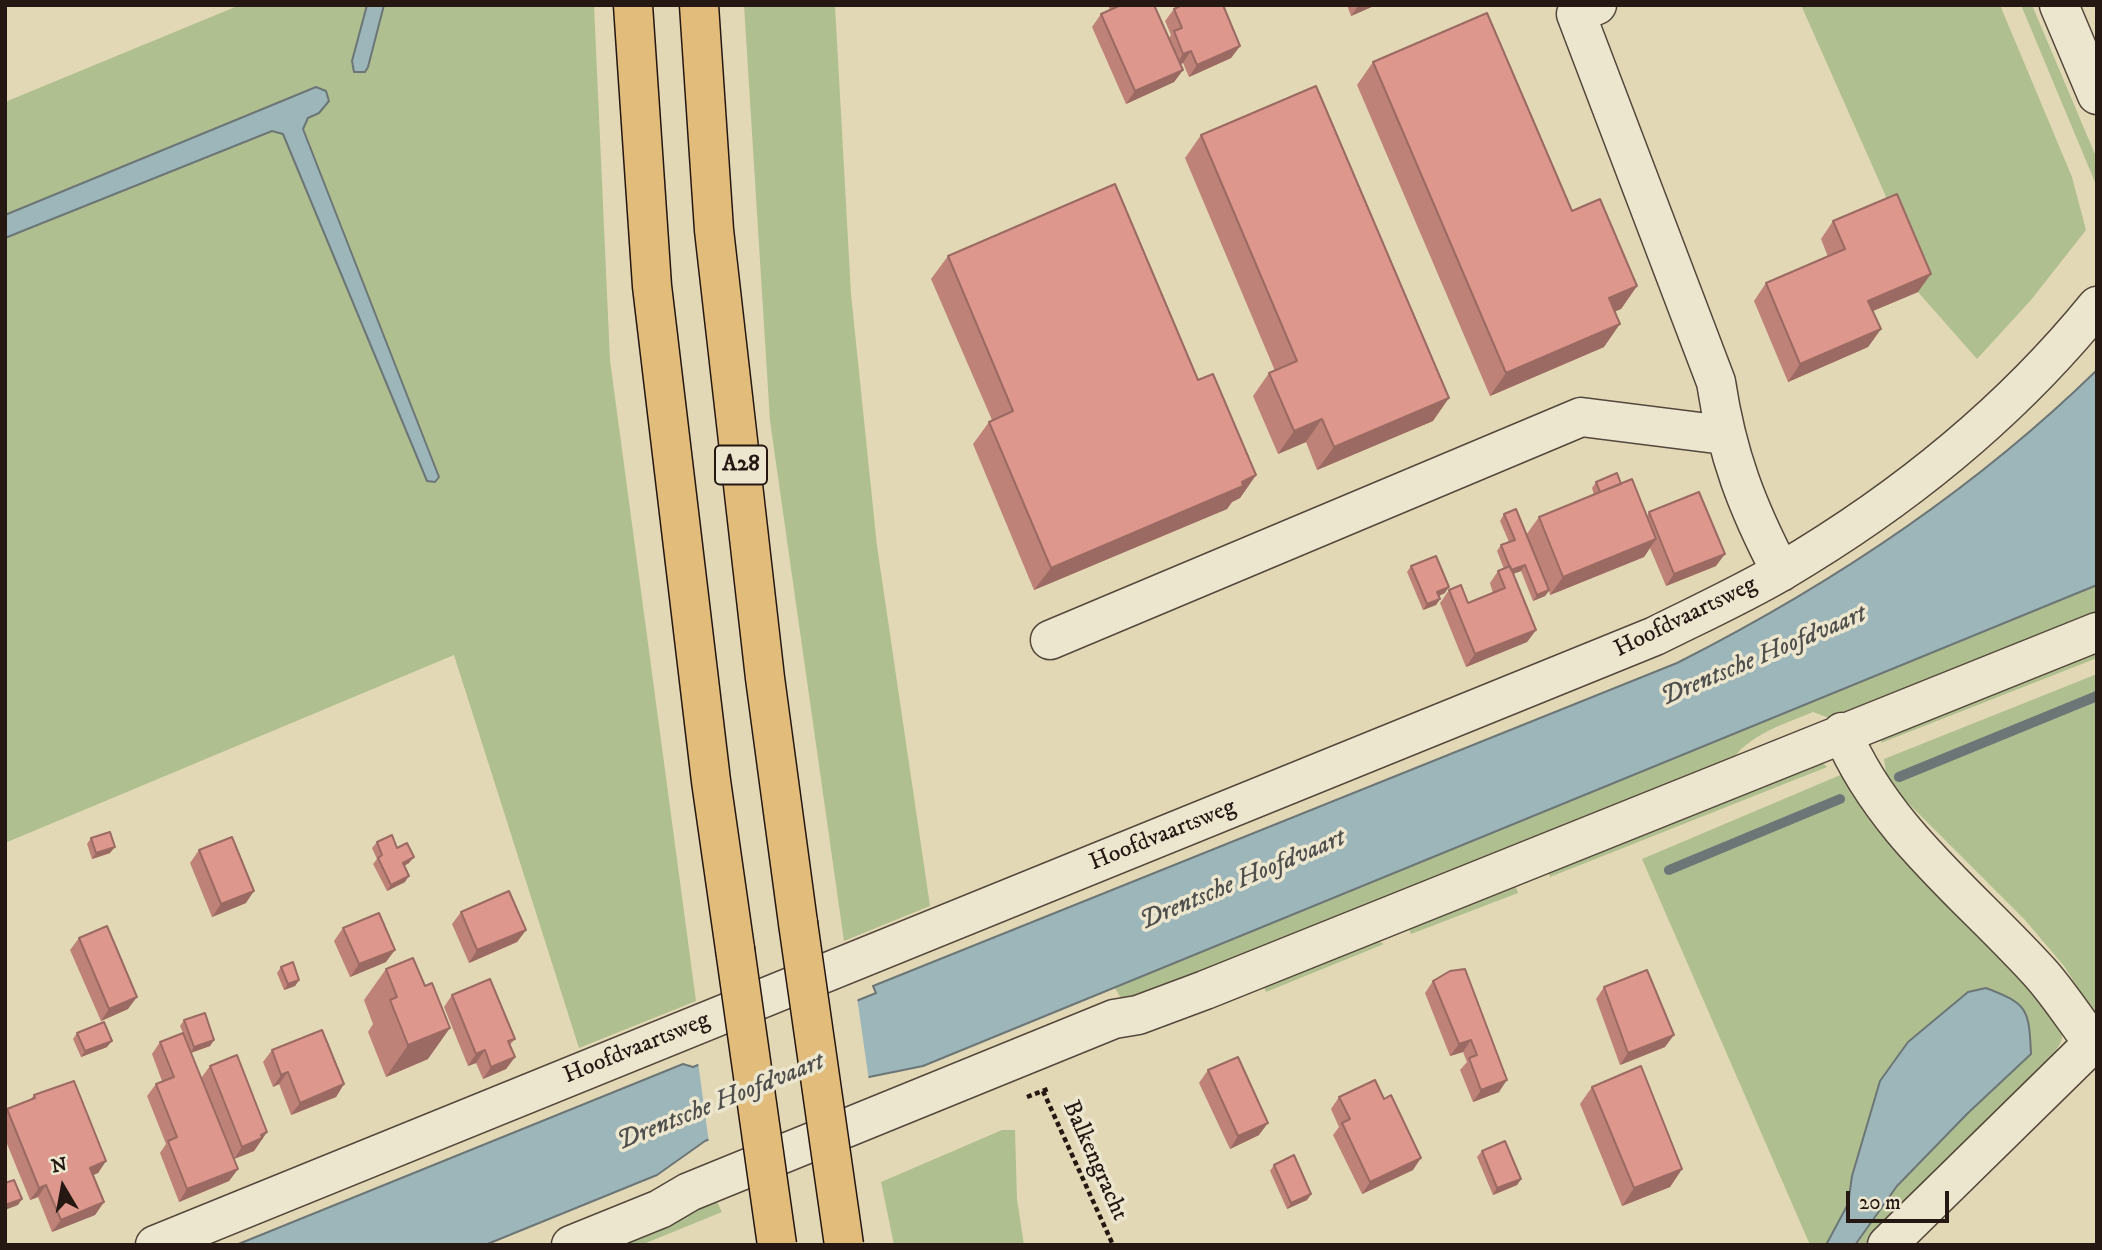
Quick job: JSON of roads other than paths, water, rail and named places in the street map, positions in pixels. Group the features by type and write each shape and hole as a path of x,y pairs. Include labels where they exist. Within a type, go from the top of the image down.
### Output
{"highway":[{"path":"633,5 652,286 709,767 777,1245"},
{"name":"A28","path":"699,5 714,230 765,678 844,1245"}],"street":[{"path":"1597,5 1576,14 1716,382 1724,435 1738,479 1781,572"},
{"path":"2059,5 2097,95"},
{"name":"Hoofdvaartsweg","path":"155,1245 1655,636 1781,572 1868,517 1973,436 2039,372 2097,306"},
{"path":"1050,640 1581,417 1724,435"},
{"path":"571,1245 660,1209 689,1192 1115,1018 1138,1015 1205,990 1842,732 2097,632"},
{"path":"1842,732 1854,762 1886,811 2043,977 2095,1045 1887,1245"}],"water":[{"path":"367,5 384,5 368,67 365,72 354,72 352,61"},
{"path":"316,87 326,91 329,101 319,113 308,118 303,129 439,477 435,482 427,481 283,134 272,131 5,238 5,215"},
{"name":"Drentsche Hoofdvaart","path":"2097,370 2097,585 923,1066 869,1077 705,1141 657,1175 485,1245 236,1245 683,1064 693,1067 876,993 873,986 1677,663 1790,601 1898,533 2001,456"},
{"path":"1986,988 2010,999 2024,1010 2029,1027 2031,1054 1968,1113 1897,1186 1855,1245 1826,1245 1848,1204 1852,1176 1880,1081 1908,1042 1968,992"}],"waterway":[{"path":"1899,777 2097,696"},
{"path":"1669,870 1840,799"}]}
